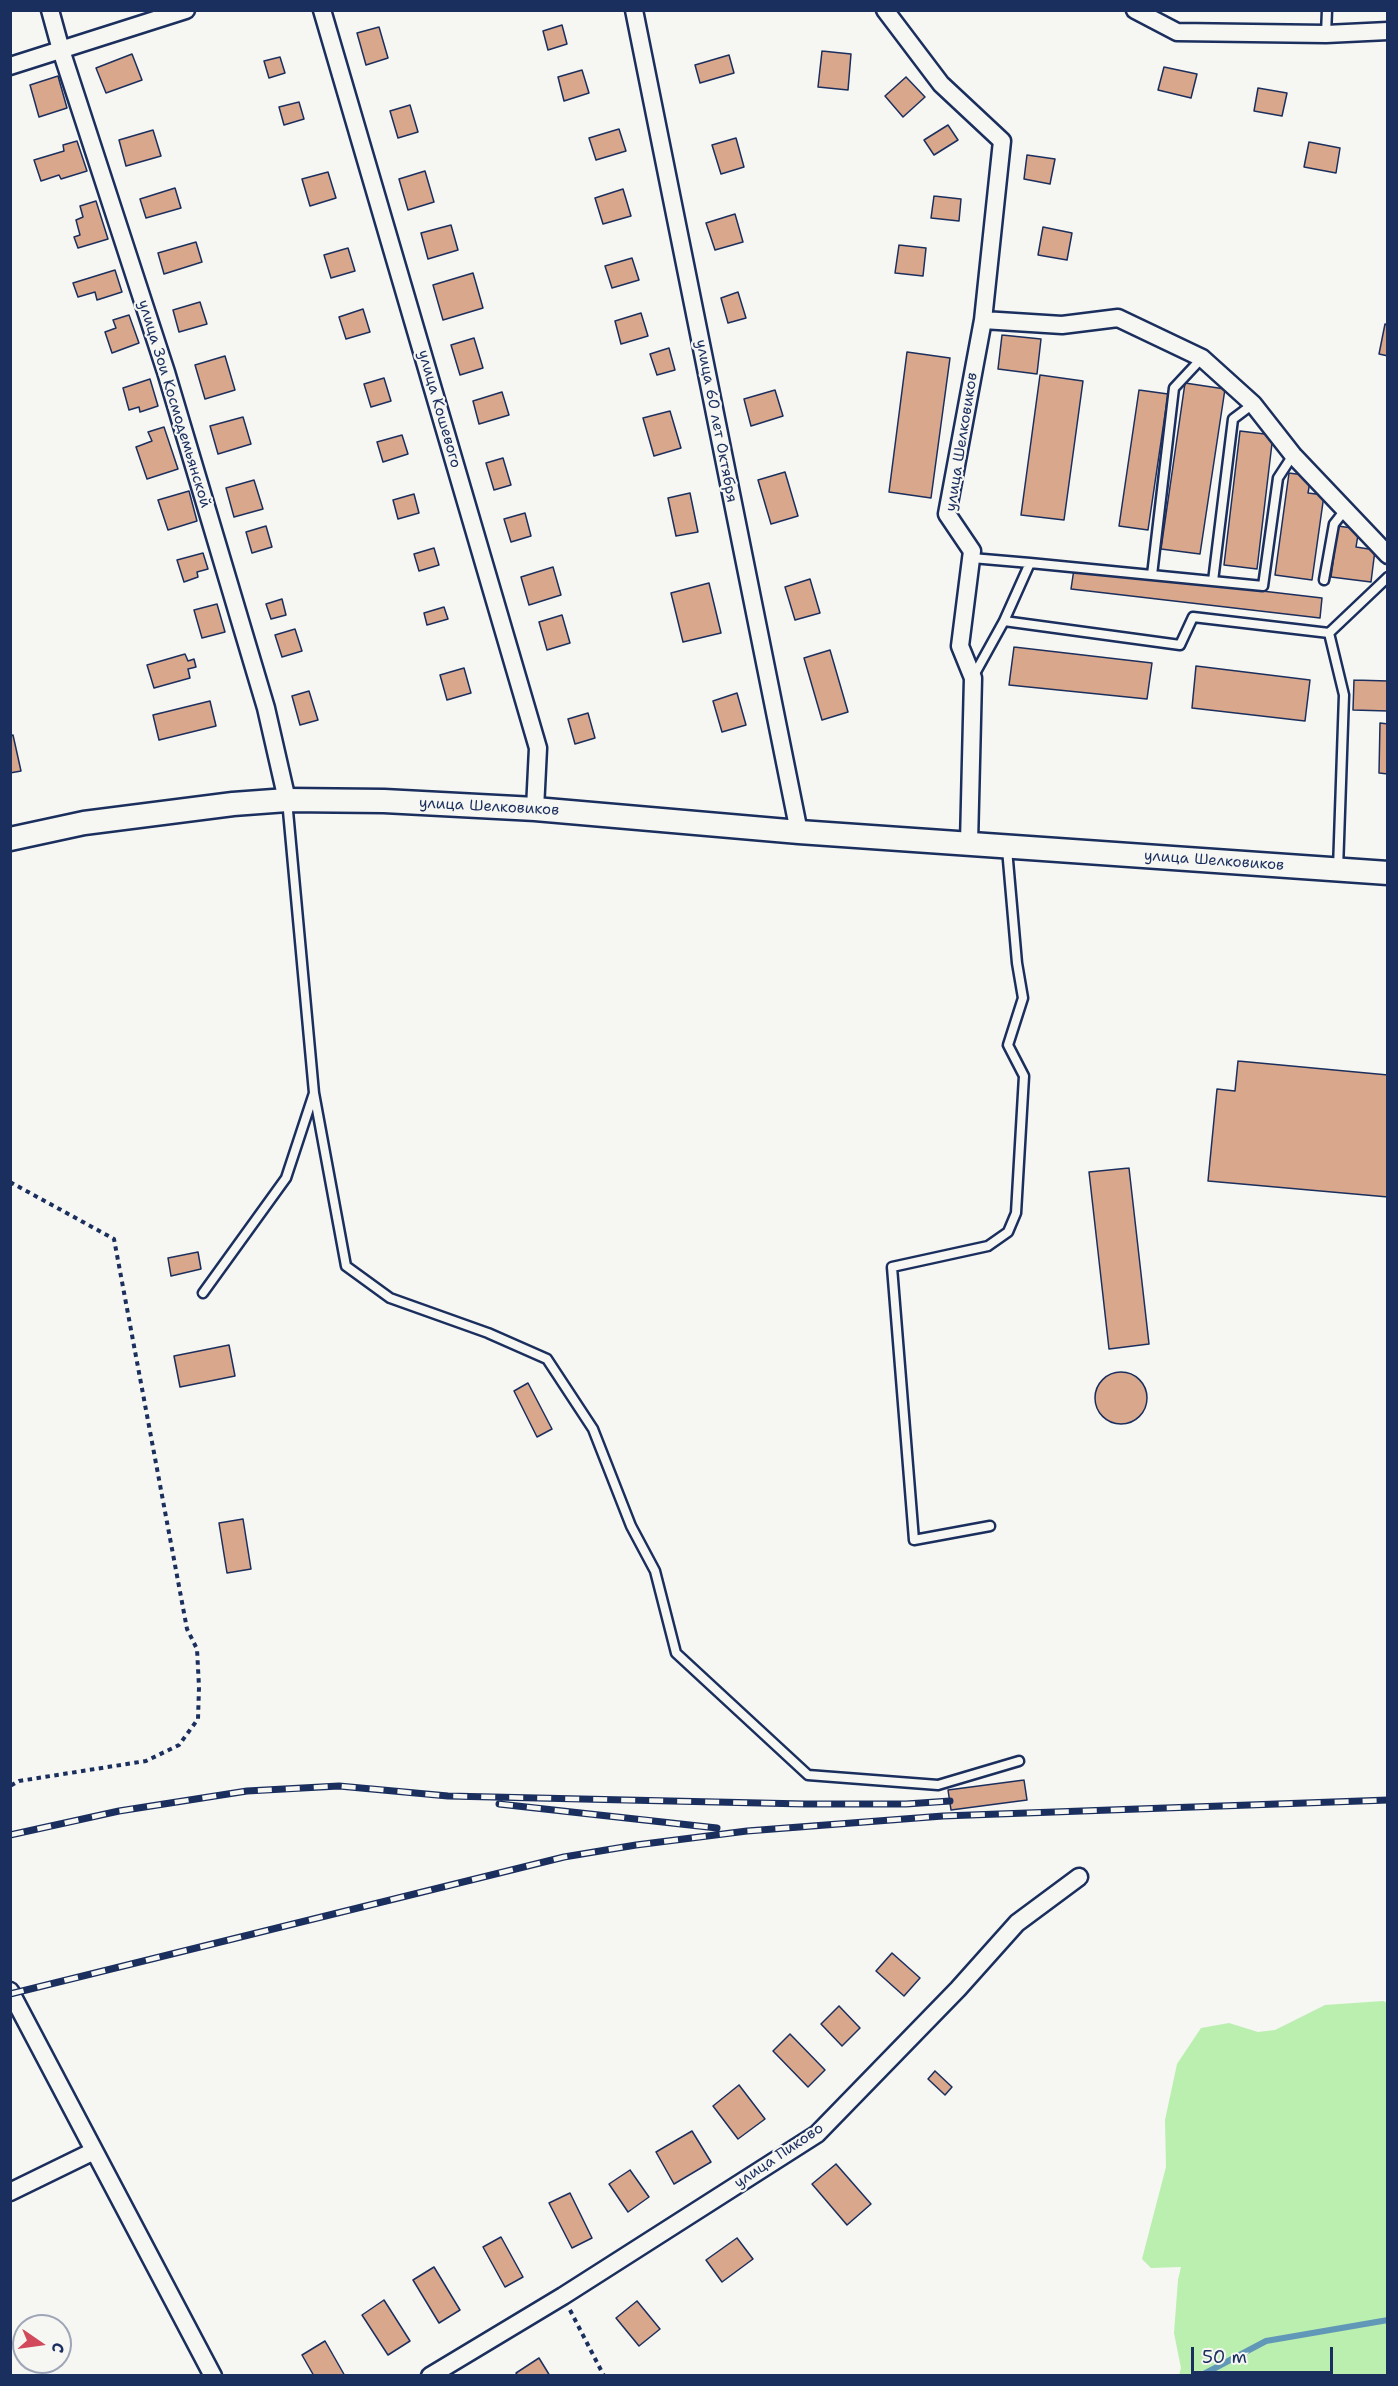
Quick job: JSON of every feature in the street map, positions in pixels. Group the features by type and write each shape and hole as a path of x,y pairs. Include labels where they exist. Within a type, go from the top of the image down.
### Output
{"street":[{"name":"улица Зои Космодемьянской","path":"50,10 166,372 266,708 287,800"},
{"path":"10,66 186,10"},
{"name":"улица Кошевого","path":"322,10 538,748 535,809"},
{"name":"улица 60 лет Октября","path":"634,10 799,832"},
{"name":"улица Шелковиков","path":"885,10 941,84 1002,141 983,320 947,514 972,550 972,558"},
{"path":"1135,10 1177,32 1326,34 1388,31"},
{"path":"983,320 1062,326 1118,318 1202,358 1253,404 1293,455 1388,555"},
{"path":"969,843 973,678 960,646 972,558"},
{"name":"улица Шелковиков","path":"10,839 84,823 287,800 384,801 535,809 799,832 1388,873"},
{"name":"улица Пиково","path":"430,2376 563,2296 817,2134 958,1989 1017,1923 1079,1877"},
{"path":"10,1991 213,2376"},
{"path":"10,2192 94,2151"}],"lane":[{"path":"1326,34 1327,10"},
{"path":"1152,575 1174,388 1202,358"},
{"path":"1213,581 1233,419 1253,404"},
{"path":"972,558 1263,585 1278,478 1293,455"},
{"path":"1324,580 1334,524 1345,510"},
{"path":"973,678 1004,621 1030,563"},
{"path":"1329,633 1388,577"},
{"path":"1004,621 1180,645 1193,617 1329,633"},
{"path":"1329,633 1344,695 1338,869"},
{"path":"287,800 314,1093 346,1266 390,1298 488,1333 547,1359 592,1429 631,1526 655,1571 676,1653 808,1775 938,1785 1019,1761"},
{"path":"990,1526 914,1540 892,1266 988,1246 1008,1232 1016,1213 1024,1076 1008,1045 1023,998 1017,963 1007,846"},
{"path":"203,1293 286,1178 314,1093"}],"path":[{"path":"10,1182 114,1239 187,1629 197,1649 199,1687 198,1719 179,1745 146,1761 19,1781 10,1786"},
{"path":"563,2296 604,2376"}],"green space":[{"path":"1383,2001 1388,2003 1387,2375 1179,2375 1181,2368 1174,2333 1181,2267 1151,2268 1142,2259 1166,2167 1165,2120 1177,2064 1201,2028 1229,2023 1258,2032 1275,2030 1325,2005"}],"building":[{"path":"562,25 567,44 548,50 543,31"},
{"path":"379,27 388,58 366,65 357,33"},
{"path":"822,51 851,54 848,90 818,87"},
{"path":"132,54 142,80 106,93 96,68"},
{"path":"729,55 734,73 700,83 695,65"},
{"path":"280,57 285,73 269,78 264,61"},
{"path":"1164,67 1197,74 1191,98 1158,90"},
{"path":"582,70 589,93 564,101 558,77"},
{"path":"58,76 67,108 39,117 30,85"},
{"path":"906,77 925,97 903,117 885,96"},
{"path":"1258,88 1287,93 1282,116 1254,111"},
{"path":"299,102 304,119 284,125 279,107"},
{"path":"410,105 418,132 398,138 390,111"},
{"path":"948,125 958,140 934,155 924,140"},
{"path":"619,129 626,151 596,160 589,138"},
{"path":"153,130 161,156 126,166 119,140"},
{"path":"736,138 744,167 721,174 712,145"},
{"path":"77,141 87,171 61,179 59,175 41,181 34,160 64,151 63,145"},
{"path":"1309,142 1340,148 1336,173 1304,167"},
{"path":"1027,155 1055,159 1050,184 1024,179"},
{"path":"425,171 434,202 408,210 399,179"},
{"path":"328,172 336,198 310,206 302,179"},
{"path":"175,188 181,208 146,218 140,199"},
{"path":"623,189 631,216 603,224 595,198"},
{"path":"934,196 961,199 959,221 931,218"},
{"path":"96,201 108,239 78,248 74,237 80,235 76,220 83,217 80,206"},
{"path":"735,214 743,242 715,250 706,223"},
{"path":"451,225 458,250 428,259 421,233"},
{"path":"1043,227 1072,233 1067,260 1038,255"},
{"path":"196,242 202,262 164,274 158,253"},
{"path":"899,245 926,248 923,276 895,273"},
{"path":"348,248 355,271 331,278 324,255"},
{"path":"632,258 639,280 612,288 605,266"},
{"path":"115,270 122,292 97,300 95,292 78,297 73,283"},
{"path":"473,273 483,308 443,320 433,285"},
{"path":"738,292 746,318 728,323 721,298"},
{"path":"200,302 207,324 179,332 173,310"},
{"path":"363,309 370,332 346,339 339,317"},
{"path":"641,313 648,336 621,344 615,321"},
{"path":"129,315 139,343 112,353 105,332 116,328 113,320"},
{"path":"1385,324 1388,325 1388,356 1379,354"},
{"path":"1002,335 1041,339 1037,374 998,369"},
{"path":"474,338 483,368 460,375 451,345"},
{"path":"669,348 675,370 657,375 650,354"},
{"path":"907,352 950,358 931,498 889,492"},
{"path":"225,356 235,390 205,399 195,365"},
{"path":"1040,375 1083,381 1064,520 1021,515"},
{"path":"384,378 391,401 371,407 364,384"},
{"path":"150,379 158,406 140,412 139,407 129,410 123,388"},
{"path":"1185,383 1225,389 1200,554 1161,549"},
{"path":"775,390 783,416 751,426 744,399"},
{"path":"1139,390 1168,394 1148,530 1119,526"},
{"path":"502,392 509,415 479,424 473,401"},
{"path":"670,411 681,448 654,456 643,418"},
{"path":"243,417 251,444 218,454 210,426"},
{"path":"164,427 178,469 147,479 136,447 152,441 148,432"},
{"path":"1240,431 1273,435 1257,569 1224,565"},
{"path":"402,435 408,454 383,462 377,442"},
{"path":"503,458 511,485 494,490 486,463"},
{"path":"785,472 798,516 771,524 758,480"},
{"path":"1289,473 1311,476 1308,493 1324,495 1312,580 1275,575"},
{"path":"254,480 263,509 234,517 226,488"},
{"path":"189,491 197,521 168,530 158,500"},
{"path":"690,493 698,532 676,536 668,498"},
{"path":"414,494 419,513 398,519 393,500"},
{"path":"525,513 531,536 511,542 504,519"},
{"path":"266,526 272,547 252,553 246,532"},
{"path":"1338,526 1359,529 1356,547 1375,550 1371,582 1331,577"},
{"path":"434,548 439,565 419,571 414,554"},
{"path":"203,553 208,569 197,572 198,577 184,582 177,560"},
{"path":"553,567 561,595 529,605 521,577"},
{"path":"1074,569 1322,598 1320,618 1071,589"},
{"path":"810,579 820,613 795,620 785,587"},
{"path":"709,583 721,633 683,642 671,593"},
{"path":"282,599 286,615 271,619 266,604"},
{"path":"217,604 225,632 202,638 194,610"},
{"path":"444,607 448,619 427,625 424,613"},
{"path":"562,615 570,643 547,650 539,622"},
{"path":"295,629 302,651 282,657 275,635"},
{"path":"1014,647 1152,663 1147,699 1009,685"},
{"path":"830,650 848,712 822,720 804,658"},
{"path":"185,654 188,661 194,659 196,667 188,669 190,678 154,688 147,665"},
{"path":"1196,666 1310,680 1305,721 1192,708"},
{"path":"464,668 471,693 447,700 440,675"},
{"path":"1354,680 1388,681 1388,711 1353,710"},
{"path":"309,691 318,720 300,725 292,696"},
{"path":"737,693 746,725 722,732 713,701"},
{"path":"210,701 216,726 159,740 153,715"},
{"path":"588,713 595,738 575,744 568,719"},
{"path":"1380,723 1388,724 1388,774 1379,773"},
{"path":"13,735 21,771 10,773 10,736"},
{"path":"1238,1061 1388,1075 1388,1197 1208,1181 1217,1089 1235,1091"},
{"path":"1129,1168 1149,1344 1109,1349 1089,1172"},
{"path":"198,1252 201,1269 171,1276 168,1258"},
{"path":"229,1345 235,1376 180,1387 174,1356"},
{"path":"1116,1372 1126,1372 1140,1379 1147,1398 1140,1417 1126,1424 1116,1424 1106,1420 1099,1413 1095,1403 1095,1393 1099,1383 1106,1376"},
{"path":"528,1383 552,1429 537,1437 514,1391"},
{"path":"243,1519 251,1569 227,1573 219,1523"},
{"path":"1024,1780 1027,1800 951,1810 948,1790"},
{"path":"892,1953 920,1978 904,1996 876,1971"},
{"path":"839,2006 860,2028 842,2046 821,2024"},
{"path":"790,2034 825,2070 808,2087 773,2051"},
{"path":"935,2071 952,2087 945,2095 928,2079"},
{"path":"739,2085 765,2119 738,2139 713,2106"},
{"path":"692,2131 711,2162 674,2184 656,2152"},
{"path":"836,2164 871,2204 847,2225 812,2184"},
{"path":"630,2170 649,2197 628,2212 609,2184"},
{"path":"570,2193 592,2238 572,2248 549,2203"},
{"path":"501,2237 523,2277 505,2287 483,2247"},
{"path":"737,2238 753,2259 722,2282 706,2260"},
{"path":"434,2267 460,2310 439,2323 413,2280"},
{"path":"384,2300 410,2341 388,2355 362,2315"},
{"path":"637,2301 660,2329 639,2346 616,2318"},
{"path":"325,2341 345,2376 314,2376 302,2355"},
{"path":"539,2358 550,2376 518,2376 516,2373"}],"waterway":[{"path":"1200,2376 1266,2341 1388,2320"}],"railway":[{"path":"10,1835 119,1811 247,1791 339,1786 448,1796 805,1804 906,1804 950,1801"},
{"path":"10,1994 564,1857 636,1845 747,1831 943,1816 1388,1800"},
{"path":"499,1804 717,1828"}]}
